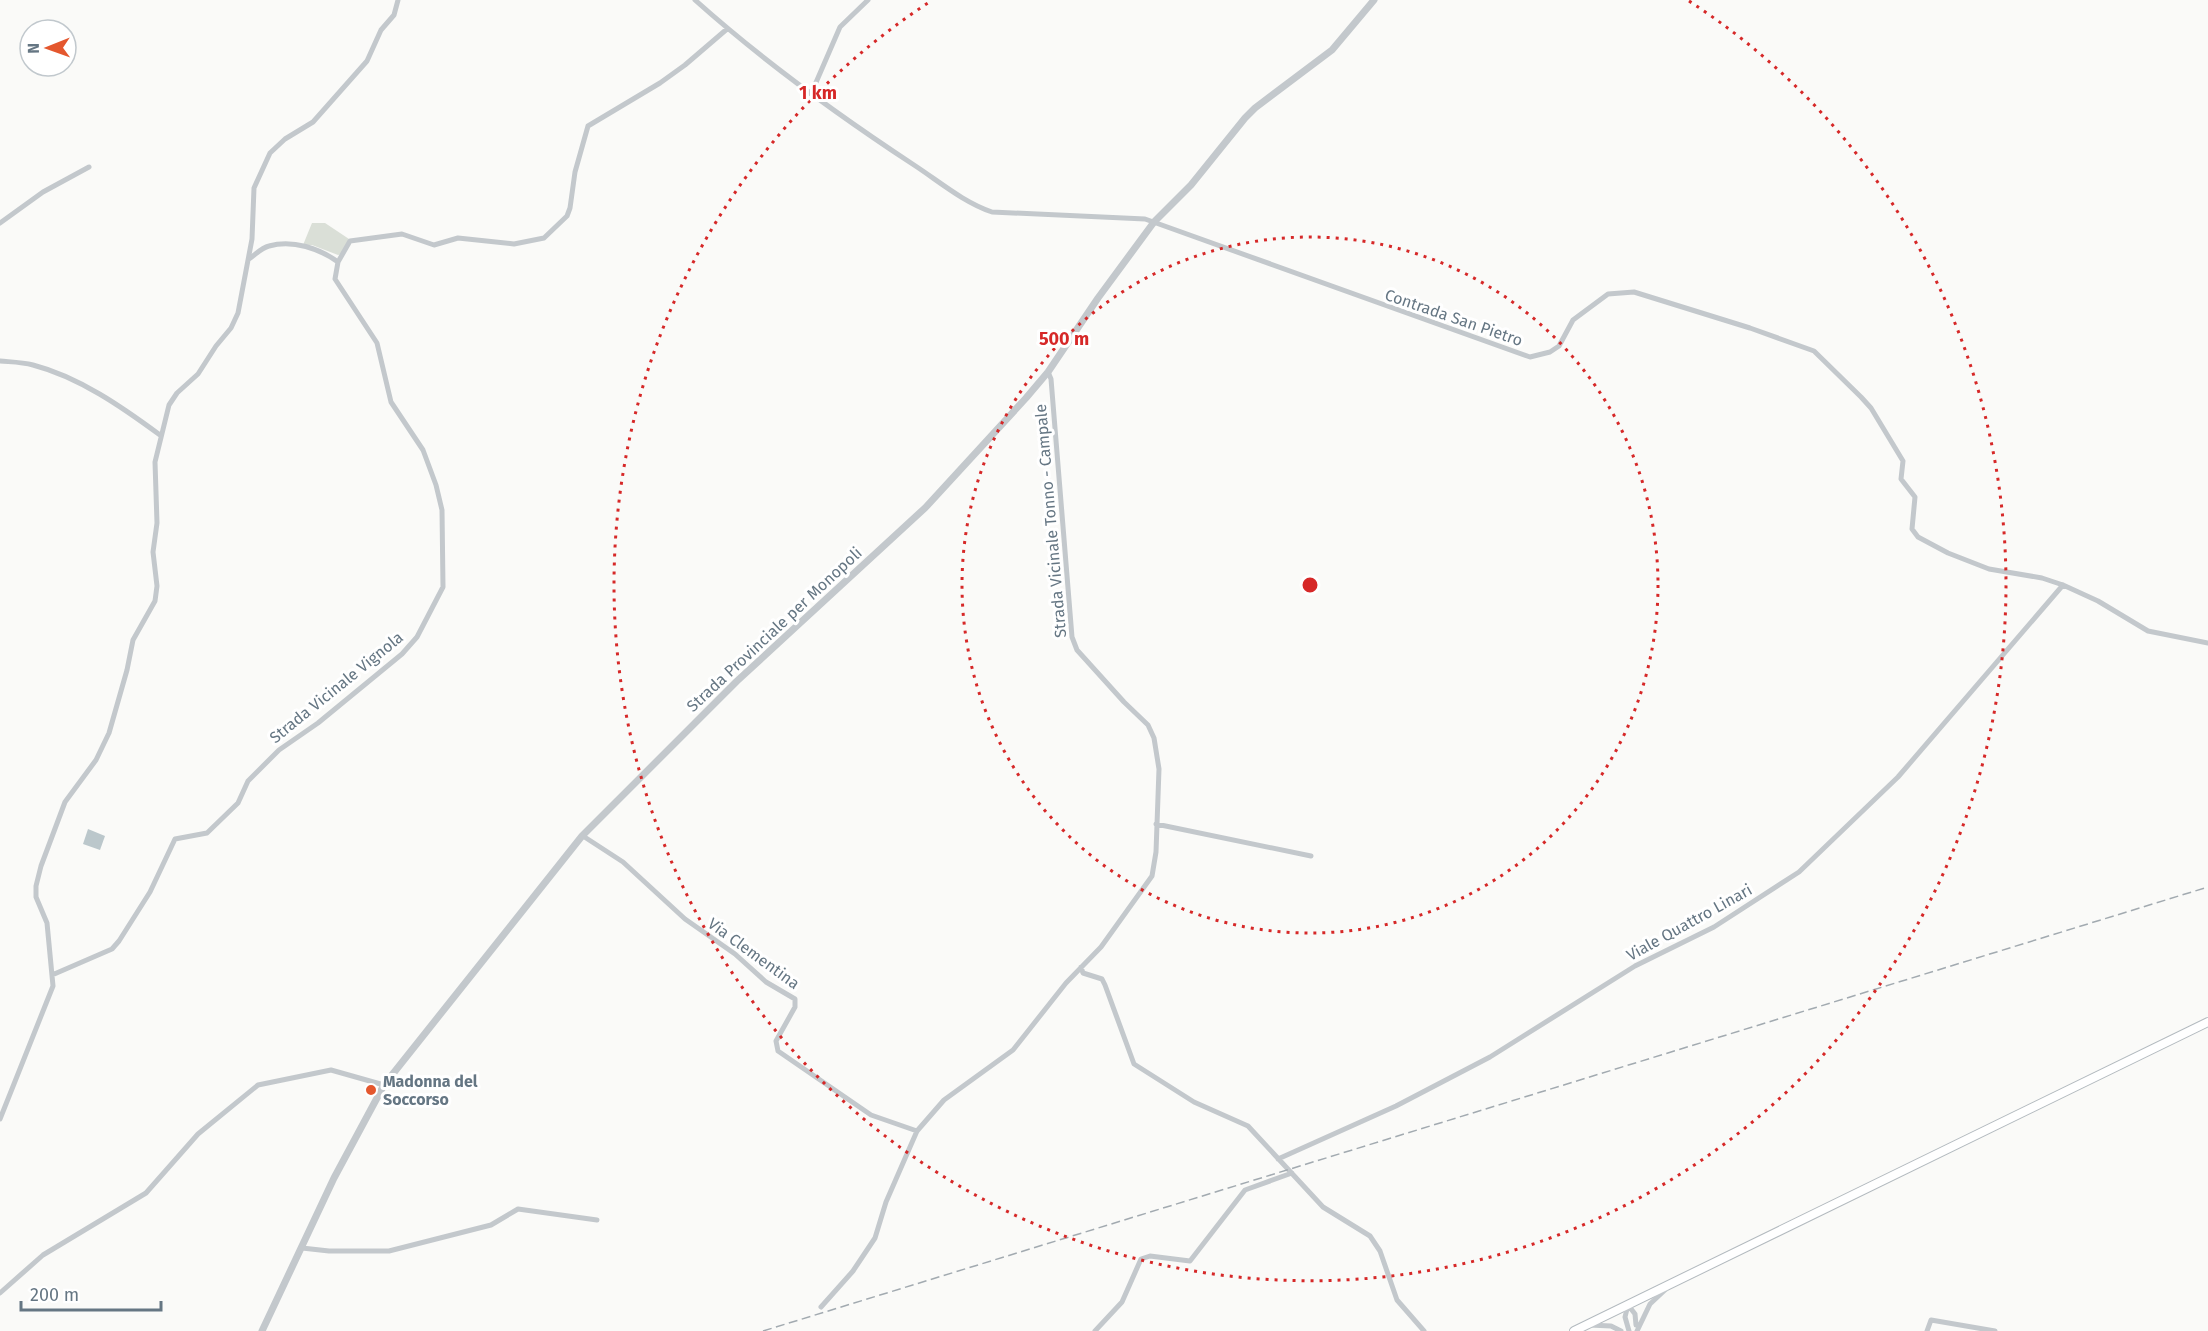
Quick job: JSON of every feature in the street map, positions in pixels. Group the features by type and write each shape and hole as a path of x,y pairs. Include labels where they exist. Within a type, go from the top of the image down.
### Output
{"main road":[{"path":"1574,1331 2208,1022"}],"street":[{"path":"0,1119 49,998 52,975 47,923 36,897 36,885 65,802 96,760 109,733 127,670 132,640 155,601 157,586 153,552 157,523 155,462 160,435 172,399 198,374 235,321 252,239 254,188 270,153 285,139 313,123 367,62 381,30 394,15 398,0"},
{"name":"Contrada San Pietro","path":"695,0 727,29 811,94 976,207 992,212 1113,216 1154,222 1525,356 1538,356 1559,346 1573,320 1603,296 1626,292 1808,347 1871,408 1902,461 1901,479 1916,502 1913,533 1948,553 1989,569 2042,578 2063,585 2098,600 2148,631 2208,643"},
{"path":"811,94 840,27 868,0"},
{"name":"Strada Provinciale per Monopoli","path":"262,1331 334,1178 384,1085 583,836 737,681 925,508 1048,372 1098,298 1154,222 1191,185 1255,108 1332,50 1374,0"},
{"path":"249,259 266,247 279,245 318,250 338,262 350,241 360,238 410,235 434,244 458,238 514,244 544,238 567,216 575,172 588,126 677,71 727,29"},
{"path":"0,223 43,192 89,167"},
{"name":"Strada Vicinale Vignola","path":"52,975 112,949 150,892 175,838 207,833 238,803 248,781 279,750 318,723 402,654 417,637 424,618 441,593 440,498 423,450 391,402 376,343 335,279 338,262"},
{"path":"0,361 36,366 86,387 126,410 160,435"},
{"name":"Strada Vicinale Tonno - Campale","path":"821,1307 853,1271 875,1238 886,1202 917,1131 944,1100 1008,1055 1081,967 1095,955 1150,881 1156,852 1160,764 1152,731 1077,650 1072,637 1051,379 1048,372"},
{"name":"Viale Quattro Linari","path":"1278,1159 1396,1106 1490,1057 1635,966 1714,927 1799,872 1898,777 2063,585"},
{"path":"1156,824 1311,856"},
{"name":"Via Clementina","path":"583,836 623,862 685,919 735,954 766,982 795,999 795,1007 776,1041 778,1051 871,1115 917,1131"},
{"path":"1081,967 1083,973 1102,979 1106,986 1134,1064 1194,1102 1248,1126 1323,1207 1370,1236 1380,1251 1397,1300 1424,1331"},
{"path":"0,1293 43,1255 146,1193 198,1134 258,1085 334,1070 384,1085"},
{"path":"1095,1331 1122,1302 1141,1259 1150,1256 1190,1261 1248,1187 1292,1173"},
{"path":"303,1248 317,1251 384,1252 491,1225 518,1209 597,1220"},
{"path":"1637,1330 1650,1304 1672,1284"},
{"path":"1628,1305 1635,1314 1637,1330"},
{"path":"1628,1305 1625,1317 1629,1331"},
{"path":"1928,1331 1930,1322 1935,1320 1995,1331"},
{"path":"1585,1326 1602,1324 1622,1331"}],"shaded area":[{"path":"312,223 325,223 349,239 342,254 338,255 312,245 303,245"},
{"path":"88,829 105,836 100,850 83,844"}],"railway":[{"path":"763,1331 2208,887"}],"place":[{"name":"Madonna del Soccorso","path":"371,1090"}]}
